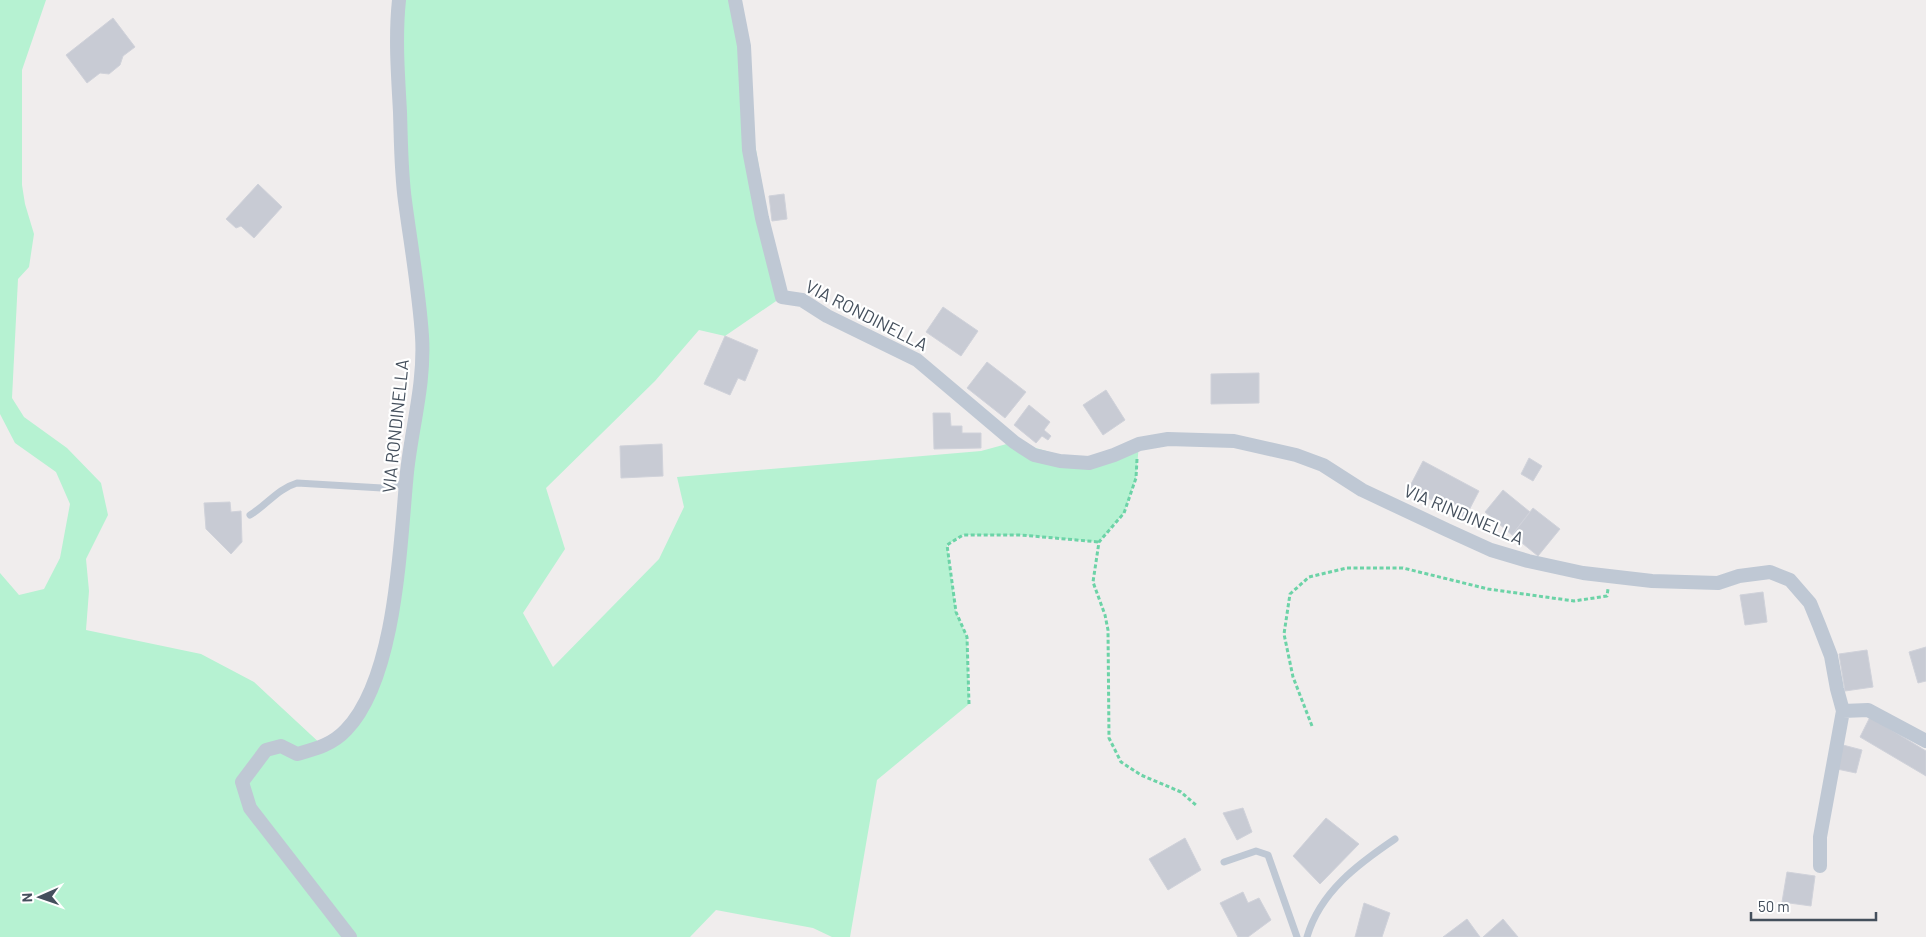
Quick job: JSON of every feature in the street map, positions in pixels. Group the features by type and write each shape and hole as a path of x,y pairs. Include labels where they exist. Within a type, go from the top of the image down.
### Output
{"street":[{"name":"VIA RONDINELLA","path":"350,937 250,808 242,782 266,750 282,746 296,754 324,747 346,730 367,700 380,666 394,601 407,483 421,387 422,337 405,201 401,146 396,32 399,0"},
{"name":"VIA RONDINELLA","path":"735,0 744,46 749,150 762,218 782,296 802,300 827,316 918,360 1000,431 1034,456 1089,464 1138,444"},
{"name":"VIA RINDINELLA","path":"1138,444 1168,439 1234,441 1296,455 1323,465 1362,490 1491,550 1528,561 1611,576 1652,581 1718,583 1740,576 1770,572 1790,580 1810,604 1831,656 1837,690 1843,710"},
{"path":"1820,866 1820,837 1843,710 1868,710 1926,741"}],"lane":[{"path":"250,515 265,506 272,496 284,486 297,483 382,488 407,483"},
{"path":"1307,937 1312,919 1331,891 1363,860 1395,839"},
{"path":"1224,862 1256,851 1268,855 1297,937"}],"path":[{"path":"1138,444 1136,478 1124,513 1099,542 1093,582 1105,615 1108,630 1109,738 1121,762 1142,775 1181,792 1197,806"},
{"path":"969,704 967,637 956,612 947,545 963,535 1021,534 1099,542"},
{"path":"1312,726 1292,677 1284,634 1290,594 1309,577 1347,568 1403,568 1488,590 1574,601 1607,596 1611,576"}],"green space":[{"path":"0,0 46,0 22,70 22,185 25,204 34,234 29,267 18,279 12,398 24,417 67,448 101,483 108,515 86,559 89,591 86,630 201,654 254,682 324,747 346,730 380,665 421,387 409,219 399,0 735,0 745,88 782,297 725,336 699,330 655,381 546,488 565,549 523,613 553,667 659,559 684,507 677,477 981,451 1014,442 1089,463 1139,444 1136,478 1124,513 1099,542 1021,535 963,535 947,545 956,612 967,637 969,704 877,780 850,937 832,937 813,928 716,910 690,937 0,937 0,573 19,595 44,589 60,558 70,504 56,472 15,443 0,414"}],"building":[{"path":"113,18 135,47 123,56 120,65 109,74 100,73 87,83 66,55"},
{"path":"258,184 282,207 254,238 241,226 236,228 226,219"},
{"path":"784,194 787,219 772,221 769,196"},
{"path":"943,307 978,331 961,356 926,332"},
{"path":"725,336 758,350 745,381 738,378 730,395 704,384"},
{"path":"987,362 1026,392 1005,418 967,388"},
{"path":"1259,373 1259,403 1211,404 1211,374"},
{"path":"1106,390 1125,420 1103,435 1083,405"},
{"path":"1029,405 1050,422 1044,430 1051,436 1048,440 1042,436 1036,443 1014,425"},
{"path":"933,413 950,413 951,426 962,426 962,433 981,433 981,448 934,449"},
{"path":"662,444 663,476 621,478 620,446"},
{"path":"1529,458 1542,466 1533,481 1521,474"},
{"path":"1423,461 1479,491 1465,518 1409,488"},
{"path":"1503,490 1530,512 1512,535 1485,512"},
{"path":"230,502 231,512 241,511 242,542 231,554 206,529 204,503"},
{"path":"1533,508 1560,529 1538,556 1512,535"},
{"path":"1763,592 1767,622 1745,625 1740,595"},
{"path":"1926,647 1926,681 1918,683 1909,652"},
{"path":"1867,650 1873,687 1845,691 1839,654"},
{"path":"1870,717 1926,751 1926,776 1860,737"},
{"path":"1843,745 1862,750 1856,773 1837,769"},
{"path":"1243,808 1252,832 1237,840 1223,813"},
{"path":"1326,818 1359,844 1320,884 1293,856"},
{"path":"1185,838 1201,870 1168,890 1149,859"},
{"path":"1787,872 1815,876 1811,906 1782,902"},
{"path":"1243,892 1248,903 1259,898 1271,920 1248,937 1238,937 1220,903"},
{"path":"1364,903 1390,913 1382,937 1355,937"},
{"path":"1467,919 1480,937 1443,937"},
{"path":"1503,919 1518,937 1483,937"}]}
